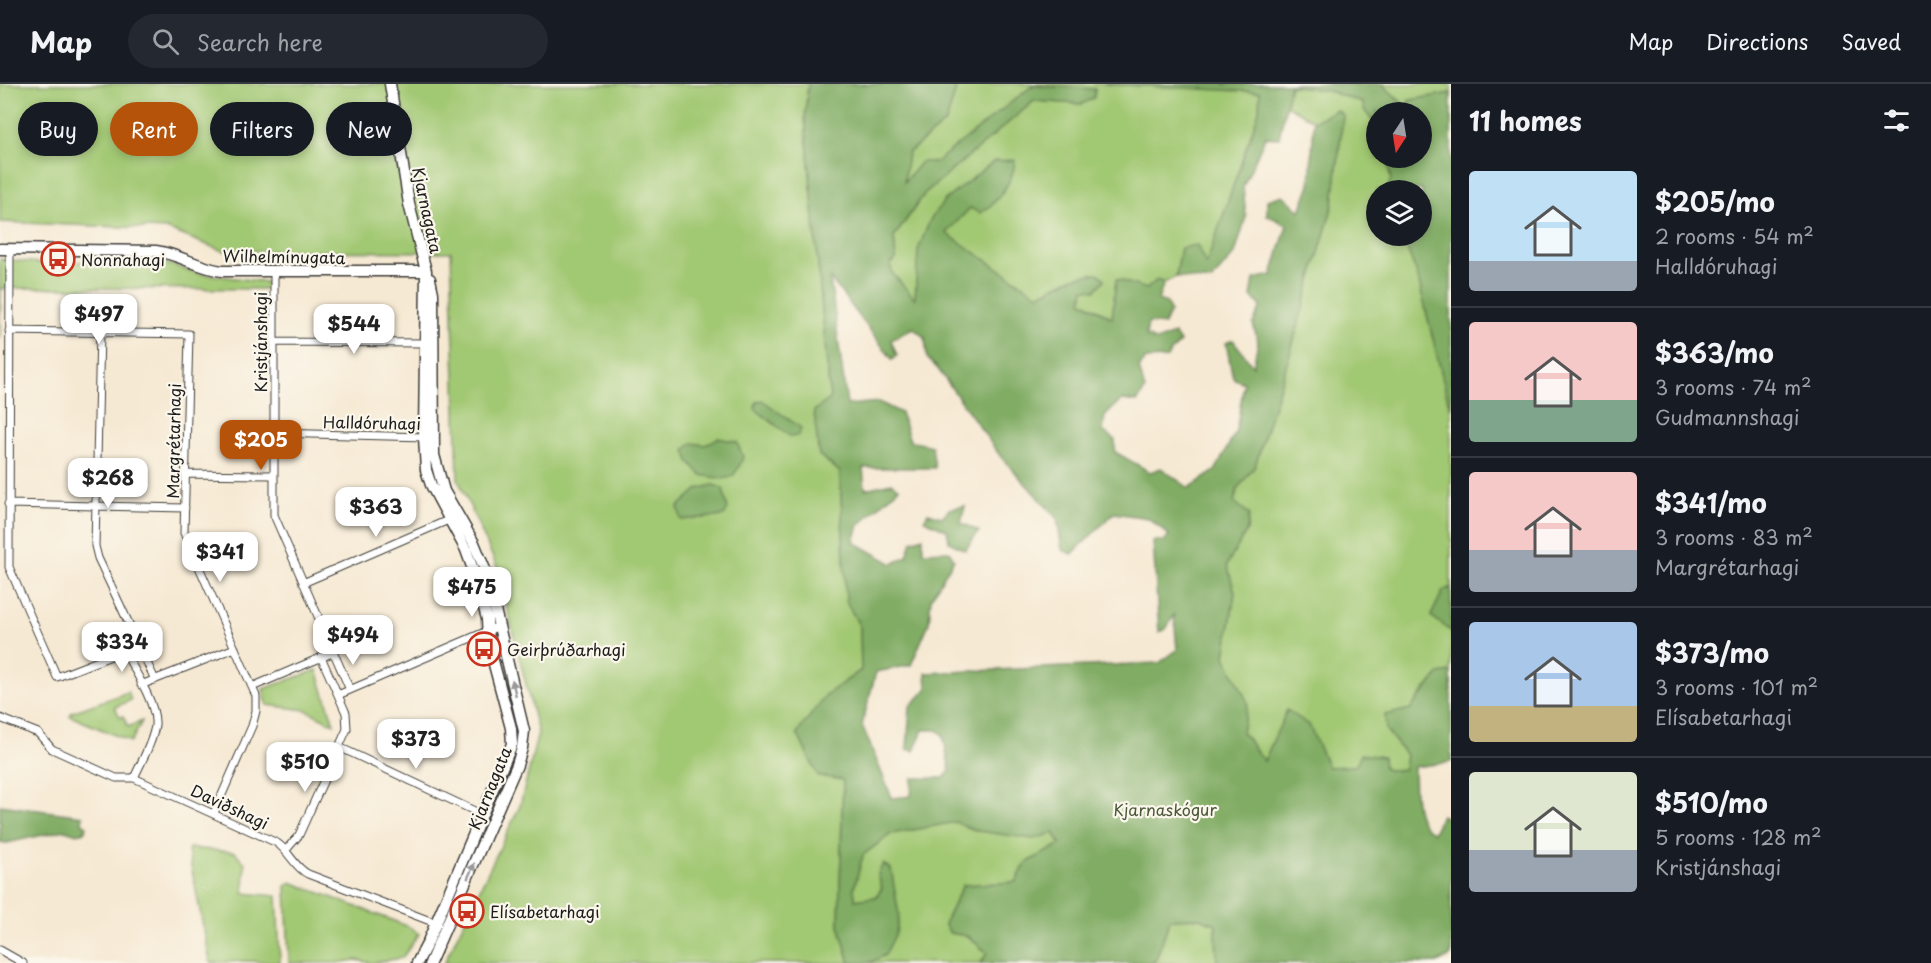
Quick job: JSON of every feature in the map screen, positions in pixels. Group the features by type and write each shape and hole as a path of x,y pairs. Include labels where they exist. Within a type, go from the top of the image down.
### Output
{"street":[{"name":"Kjarnagata","path":"390,84 409,204 426,271 429,343 429,437 426,470 430,485 474,543 486,572 524,731 517,765 488,817 440,925 417,963"},
{"name":"Wilhelmínugata","path":"5,249 156,251 212,270 426,271"},
{"path":"5,249 9,331 9,567 57,677 139,645"},
{"name":"Kristjánshagi","path":"274,272 274,515 350,690"},
{"path":"9,331 100,332 95,540 98,558 154,680"},
{"name":"Margrétarhagi","path":"100,332 189,334 184,533 256,696 256,711 252,726 214,813"},
{"path":"274,342 429,343"},
{"name":"Halldóruhagi","path":"273,433 429,437"},
{"path":"186,474 273,475"},
{"path":"8,504 185,508"},
{"name":"Kjarnagata","path":"454,518 471,563 487,619 488,642 511,728 512,744 488,817"},
{"path":"303,582 454,518"},
{"path":"338,695 499,626"},
{"path":"141,685 235,648"},
{"path":"124,651 153,710 155,725 134,778"},
{"path":"252,687 334,652"},
{"path":"286,850 299,835 348,723 346,713 321,657"},
{"name":"Daviðshagi","path":"0,718 38,733 52,749 116,778 134,778 277,843 286,850 295,864 308,874 440,925"},
{"path":"339,747 488,817"},
{"name":"Kjarnagata","path":"430,963 440,925"},
{"path":"0,950 23,963"}],"green space":[{"path":"0,84 808,84 805,118 830,399 814,411 819,455 840,472 846,601 860,627 861,670 826,695 843,780 839,925 850,963 444,963 520,806 538,733 497,567 458,479 451,252 223,251 166,229 0,222"},
{"name":"Kjarnaskógur","path":"808,84 948,84 956,89 946,122 908,153 904,182 921,162 936,162 1032,86 1095,89 1094,98 1082,104 1034,101 925,193 894,237 896,259 890,264 892,273 915,299 918,250 930,220 945,200 994,161 1015,160 1012,175 999,197 980,213 970,208 946,233 1038,295 1074,277 1098,273 1105,279 1096,290 1084,289 1082,301 1112,318 1116,279 1147,289 1157,280 1164,283 1158,300 1167,303 1170,312 1164,325 1148,323 1146,336 1157,341 1174,334 1180,342 1166,358 1146,359 1139,368 1145,390 1137,402 1122,400 1105,416 1103,431 1115,440 1115,452 1150,472 1161,468 1189,488 1215,471 1236,431 1244,383 1233,378 1226,343 1233,340 1253,366 1258,342 1253,324 1261,306 1251,297 1254,279 1272,275 1287,225 1267,215 1267,200 1283,195 1300,211 1310,184 1314,121 1337,110 1343,115 1333,204 1255,466 1238,488 1234,502 1249,514 1247,530 1227,565 1235,592 1225,656 1248,703 1242,732 1264,761 1287,710 1309,725 1328,767 1355,766 1361,754 1383,757 1384,769 1396,771 1404,769 1406,755 1386,730 1385,715 1410,709 1439,674 1451,672 1451,762 1414,767 1416,803 1421,821 1433,832 1442,815 1451,822 1451,956 1437,963 1217,963 1216,924 1200,918 1170,919 1156,959 1152,963 981,963 987,953 968,936 950,933 944,924 963,885 1016,882 1026,863 1061,844 1054,833 1034,839 978,831 955,822 891,834 863,855 854,888 855,900 876,897 882,888 878,874 883,864 891,869 899,915 896,933 885,955 869,963 850,963 839,925 843,780 818,776 797,733 826,695 861,670 860,627 846,601 840,472 819,455 814,411 830,399 805,118","holes":["830,278 892,359 897,356 891,340 913,328 925,338 927,358 938,369 1001,457 1057,518 1062,550 1072,554 1114,513 1148,518 1169,535 1165,541 1153,541 1159,633 1166,629 1174,615 1177,650 1159,663 926,673 927,689 910,706 907,749 914,751 923,730 937,730 943,735 950,771 944,778 912,778 911,796 892,798 862,725 876,672 911,665 929,623 931,598 954,559 949,551 923,552 923,537 912,541 907,556 893,564 854,542 859,525 899,488 891,483 865,489 863,468 935,468 932,446 910,441 901,413 879,402 847,405"]},
{"path":"948,84 1105,84 1260,91 1259,111 1206,266 1197,246 1181,248 1176,277 1164,283 1157,280 1113,318 1082,301 1084,289 1074,277 1038,295 945,233 970,208 989,208 945,200 924,236 918,259 915,300 892,273 890,264 896,259 894,237 925,193 1034,101 1082,104 1095,89 1032,86 936,163 903,183 908,153 946,122 956,90"},
{"path":"1105,84 1382,84 1401,102 1366,102 1366,112 1363,103 1329,91 1290,85 1279,138 1265,137 1243,187 1246,217 1235,254 1211,281 1176,277 1181,248 1197,245 1206,265 1259,111 1260,92"},
{"path":"1382,84 1451,84 1451,93 1401,102"},
{"path":"1290,85 1329,91 1363,103 1366,112 1366,168 1389,168 1391,180 1366,180 1366,246 1406,246 1417,274 1451,412 1451,587 1443,591 1431,616 1451,631 1451,672 1433,682 1425,690 1404,721 1394,740 1406,755 1404,769 1396,771 1356,766 1327,767 1309,725 1287,711 1264,761 1242,732 1247,703 1225,656 1235,592 1226,565 1247,530 1249,514 1234,502 1238,488 1255,466 1333,204 1343,116 1337,110 1314,121 1286,105"},
{"path":"1451,93 1451,412 1417,274 1406,246 1432,246 1432,180 1391,180 1389,168 1432,168 1432,102 1410,102 1409,100"},
{"path":"0,259 60,265 94,259 162,262 197,273 266,282 270,289 1,288 0,340"},
{"path":"762,400 801,428 799,435 791,437 755,409 756,402"},
{"path":"718,438 737,442 743,457 736,472 728,478 701,475 689,461 685,450 692,443 705,445"},
{"path":"713,485 723,488 728,509 724,516 681,520 678,507 698,489"},
{"path":"965,506 961,523 979,531 965,550 949,542 947,530 924,520 928,513 942,517 949,509"},
{"path":"1451,587 1451,631 1431,616 1443,591"},
{"path":"317,670 334,724 306,710 267,705 263,689"},
{"path":"128,692 131,700 115,707 120,717 123,716 128,727 142,721 131,742 70,716 72,712"},
{"path":"0,805 83,816 82,823 87,826 84,832 77,834 65,830 7,843 0,842"},
{"path":"955,822 978,831 1054,833 1061,845 1026,863 1016,882 950,933 968,936 987,953 981,963 869,963 885,955 891,869 883,864 878,874 882,888 876,897 855,900 854,888 863,855 891,834"},
{"path":"189,848 235,852 245,863 244,893 277,896 280,963 245,961 212,963 210,961"},
{"path":"291,882 407,926 419,934 402,958 372,963 356,960 337,963 289,963 286,886"},
{"path":"1200,918 1216,924 1217,963 1152,963 1156,959 1170,919"}],"place":[{"name":"Nonnahagi","path":"58,259"},
{"name":"Geirþrúðarhagi","path":"484,649"},
{"name":"Elísabetarhagi","path":"467,911"}]}
